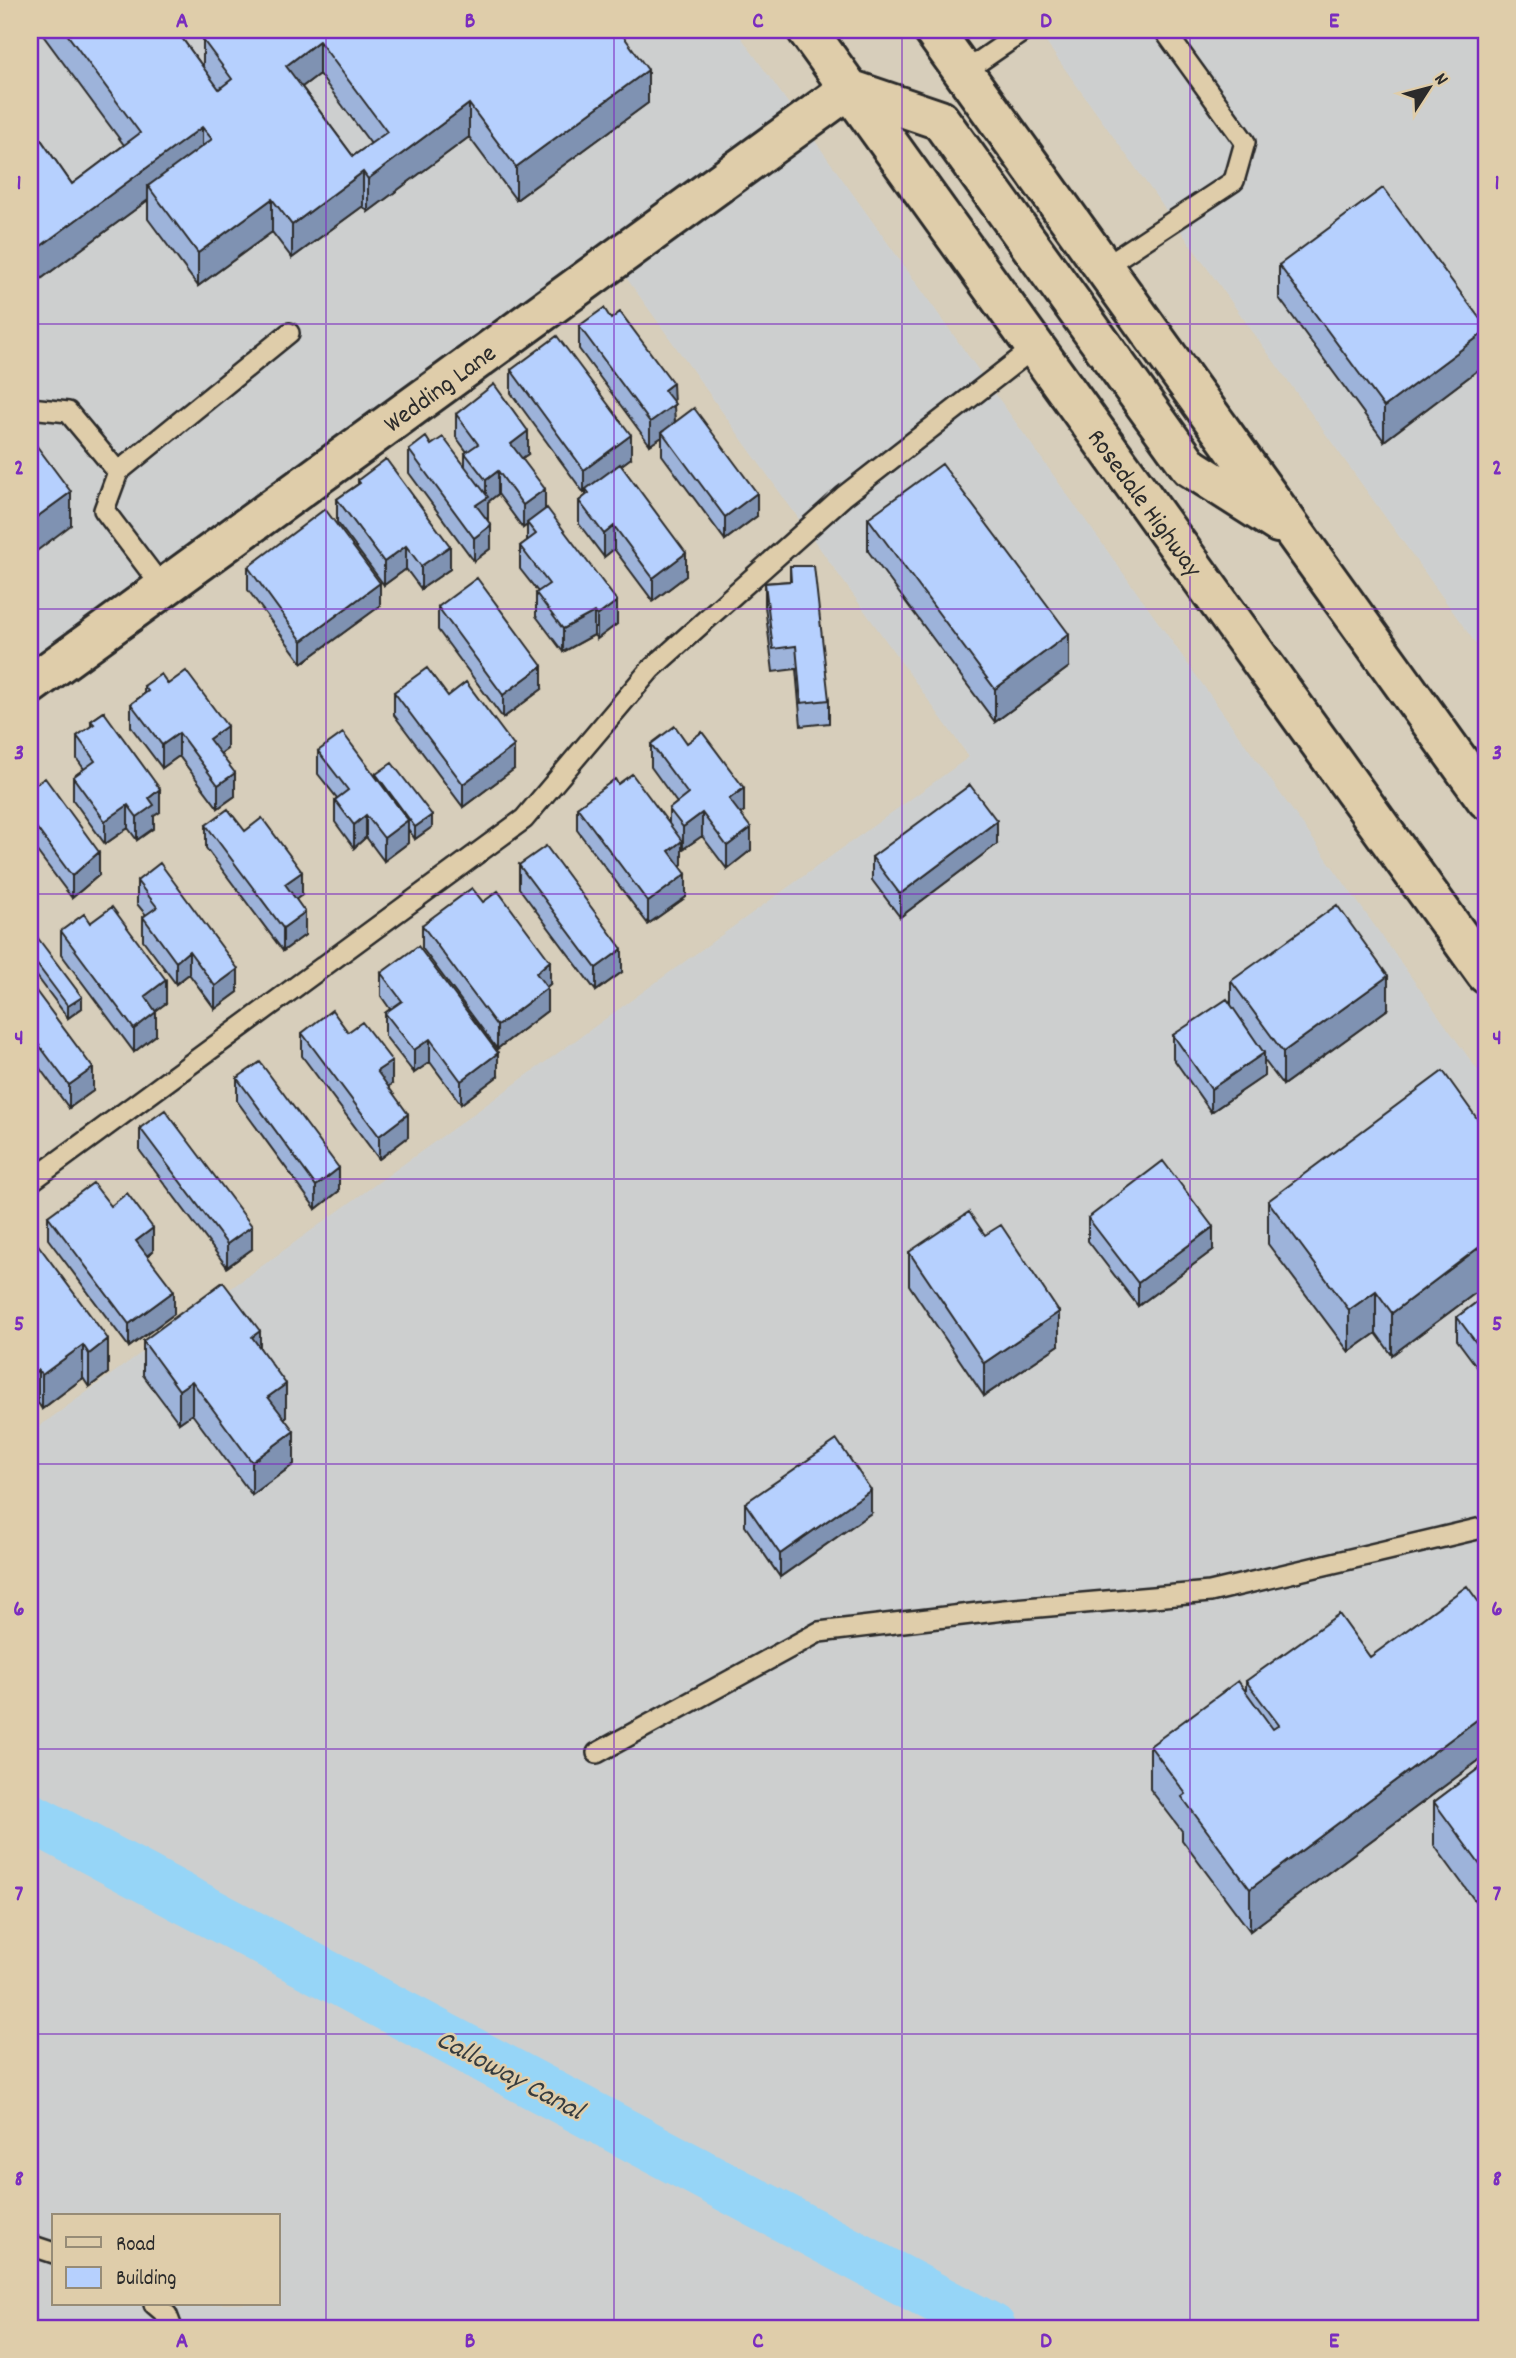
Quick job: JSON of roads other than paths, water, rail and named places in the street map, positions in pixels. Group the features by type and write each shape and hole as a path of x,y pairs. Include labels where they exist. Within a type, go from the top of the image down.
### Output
{"main road":[{"name":"Rosedale Highway","path":"807,30 1479,959"},
{"path":"904,30 964,72"},
{"path":"933,30 1486,799"},
{"path":"849,89 940,120 1190,467 1296,534"},
{"name":"Wedding Lane","path":"30,685 849,89"}],"lane":[{"path":"964,72 1025,30"},
{"path":"1104,267 1234,181 1245,142 1164,30"},
{"path":"163,588 104,510 118,472 289,333"},
{"path":"30,1182 524,819 650,670 844,496 1034,347"},
{"path":"30,408 68,412 118,472"},
{"path":"597,1753 819,1632 1004,1610 1210,1592 1486,1527"},
{"path":"30,2245 52,2252"},
{"path":"156,2306 167,2315 172,2328"}],"waterway":[{"name":"Calloway Canal","path":"30,1817 992,2328"}]}
